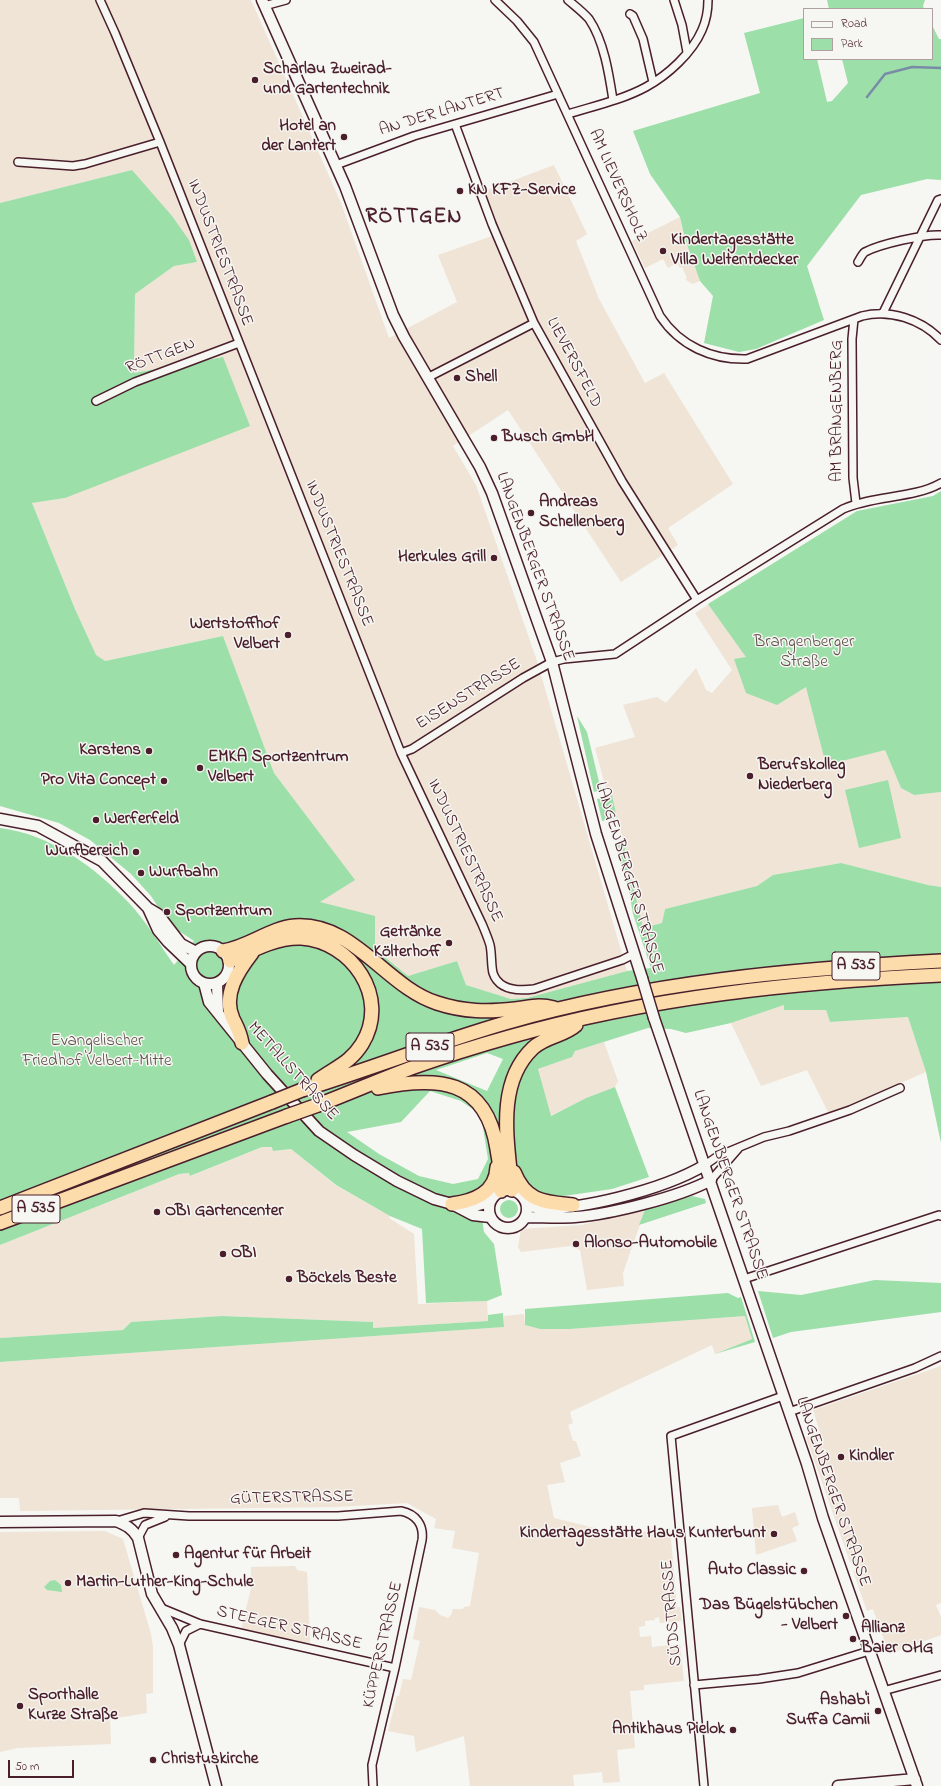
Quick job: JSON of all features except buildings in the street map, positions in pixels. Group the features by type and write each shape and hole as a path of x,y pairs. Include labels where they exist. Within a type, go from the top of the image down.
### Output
{"highway":[{"path":"226,956 236,948 284,928 295,926 309,927 340,937 356,947 417,994 436,1003 456,1009 478,1012 519,1009 541,1005 560,1009"},
{"path":"226,956 254,950 288,939 301,938 323,942 345,954 361,972 370,996 371,1009 370,1021 363,1042 350,1060 302,1090"},
{"path":"242,1043 240,1029 233,1019 230,1007 231,992 239,969 254,950"},
{"name":"A 535","path":"0,1208 302,1090 499,1025 634,992 701,981 818,968 941,961"},
{"name":"A 535","path":"0,1223 345,1095 412,1068 455,1053 583,1018 690,998 775,987 868,979 941,975"},
{"path":"506,1191 510,1162 507,1105 508,1092 515,1072 526,1055 534,1047 549,1037 570,1030 583,1018"},
{"path":"345,1095 418,1082 433,1082 449,1085 465,1092 477,1100 486,1111 492,1124 506,1191"},
{"path":"452,1204 467,1202 483,1195 491,1187 497,1174 497,1147"},
{"path":"510,1162 521,1188 529,1195 538,1200 573,1205"}],"main road":[{"name":"LANGENBERGER STRASSE","path":"263,3 336,165 394,315 404,337 480,467 492,493 552,662 596,834 654,1018 711,1180 882,1691 916,1782"},
{"path":"0,819 38,826 102,861 148,908 158,914 181,944 196,952"},
{"path":"148,908 158,930 191,964 196,978 204,984 217,984 226,977 230,967 226,956 216,946 208,946 196,952 191,964"},
{"name":"METALLSTRASSE","path":"204,984 209,1002 267,1074 319,1131 354,1155 397,1181 434,1199 452,1204 474,1206 490,1202"},
{"path":"217,984 218,1012"},
{"path":"528,1206 537,1208 573,1205 631,1194 692,1173 705,1165"},
{"path":"526,1217 576,1217 603,1213 696,1188 711,1180"},
{"path":"506,1191 522,1195 528,1206 526,1217 522,1223 516,1227 508,1229 501,1228 494,1223 490,1217 489,1209 490,1202 506,1191"},
{"name":"METALLSTRASSE","path":"452,1204 473,1215 490,1217"},
{"path":"116,1521 130,1527 138,1538 150,1587 158,1605 172,1628 179,1645 216,1786"},
{"name":"GÜTERSTRASSE","path":"0,1522 116,1521"},
{"path":"838,1786 916,1782"}],"street":[{"name":"INDUSTRIESTRASSE","path":"100,0 115,32 160,142 401,753 482,924 489,942 493,973 499,982 508,988 520,991 534,989 622,960 634,954"},
{"path":"263,3 286,0"},
{"name":"AM LIEVERSHOLZ","path":"495,0 517,21 534,42 660,316 675,335 706,353 738,359 756,357 822,330"},
{"path":"568,0 583,12 593,28 604,58 613,100"},
{"path":"674,0 682,25 687,52"},
{"path":"568,114 613,100 653,82 669,70 687,52 702,30 707,13 708,0"},
{"path":"630,14 633,16 643,39 653,82"},
{"name":"AN DER LANTERT","path":"336,165 414,136 558,94"},
{"name":"LIEVERSFELD","path":"455,124 492,224 534,322 622,481 697,600"},
{"path":"18,162 73,166 85,164 160,142"},
{"path":"883,313 938,200 941,199"},
{"path":"858,262 864,253 921,236 941,235"},
{"name":"AM BRANGENBERG","path":"822,330 869,314 883,313 901,316 917,322 941,340"},
{"name":"AM BRANGENBERG","path":"854,319 852,339 853,478 856,503"},
{"path":"427,378 534,322"},
{"name":"RÖTTGEN","path":"96,401 135,382 239,343"},
{"path":"552,662 564,659 615,654 697,600 832,516 856,503 921,491 941,484"},
{"name":"EISENSTRASSE","path":"401,753 412,749 523,678 552,662"},
{"path":"705,1165 718,1156 764,1137 789,1131 850,1110 900,1088"},
{"path":"711,1180 740,1147"},
{"path":"744,1279 883,1232 939,1215 941,1216"},
{"path":"789,1412 915,1368 941,1356"},
{"name":"SÜDSTRASSE","path":"704,1786 671,1436 783,1396"},
{"name":"GÜTERSTRASSE","path":"116,1521 144,1513 172,1516 338,1516 401,1511 412,1515"},
{"name":"KÜPPERSTRASSE","path":"373,1786 372,1766 395,1668 422,1540 421,1526 412,1515"},
{"name":"GÜTERSTRASSE","path":"138,1538 142,1528 147,1524 172,1516"},
{"name":"STEEGER STRASSE","path":"158,1605 171,1614 200,1624 395,1668"},
{"name":"STEEGER STRASSE","path":"179,1645 186,1631 200,1624"},
{"path":"694,1685 764,1679 798,1673 869,1652"},
{"path":"882,1691 941,1675"}],"shaded area":[{"path":"0,0 251,0 341,203 389,338 457,302 438,255 492,236 475,195 554,165 587,234 576,241 599,299 645,383 664,373 733,484 668,528 678,545 621,582 508,410 453,446 476,485 537,661 627,971 527,998 511,999 466,985 457,961 408,976 320,902 354,880 274,773 223,636 104,661 96,656 75,609 32,503 65,498 222,357 134,373 135,294 174,266 197,262 132,170 0,203"},
{"name":"Kindertagesstätte Villa Weltentdecker","path":"680,217 685,240 700,281 692,284 685,279 687,278 682,267 680,268 677,263 668,268 663,259 645,268 632,241"},
{"name":"Berufskolleg Niederberg","path":"771,565 802,671 885,750 901,788 914,795 941,792 941,887 841,863 773,875 757,886 665,909 662,923 643,928 612,795 610,790 606,789 595,748 635,737 623,705 657,697 666,703 696,668 706,690 712,693 732,670 695,613"},
{"path":"784,1005 785,1010 826,1010 830,1022 908,1017 926,1072 829,1114 807,1070 761,1086 731,1023"},
{"path":"604,1042 618,1081 615,1087 586,1098 550,1116 538,1069 572,1057 574,1051"},
{"path":"262,1147 273,1147 273,1151 291,1149 335,1185 390,1216 389,1218 414,1234 418,1304 487,1301 488,1321 373,1328 372,1322 222,1316 131,1322 123,1330 0,1338 0,1245 179,1174 189,1173 191,1176"},
{"path":"645,1210 623,1273 624,1286 587,1290 580,1250 570,1246 521,1252 518,1247 521,1229 581,1225"},
{"path":"524,1314 525,1325 540,1329 570,1329 745,1316 752,1339 715,1354 712,1345 570,1412 573,1423 568,1425 573,1441 576,1441 581,1456 560,1463 565,1482 547,1485 554,1518 599,1529 600,1531 625,1528 627,1534 670,1528 677,1607 680,1607 682,1621 660,1623 659,1617 655,1618 655,1620 645,1621 645,1626 639,1627 640,1637 651,1636 652,1647 680,1644 684,1681 644,1685 644,1690 630,1691 635,1748 617,1750 620,1782 603,1783 602,1772 573,1775 574,1786 470,1786 464,1736 416,1752 414,1736 388,1731 403,1679 411,1680 420,1641 413,1639 419,1607 435,1610 440,1615 448,1618 453,1609 463,1609 464,1607 470,1606 479,1553 452,1548 455,1531 434,1528 436,1519 407,1503 336,1507 20,1511 19,1498 0,1498 0,1362 504,1327 504,1316"},
{"path":"941,1366 941,1603 936,1605 941,1617 941,1635 889,1654 873,1609 867,1611 853,1571 857,1570 854,1561 850,1562 806,1437 820,1432 813,1410"},
{"name":"Kindertagesstätte Haus Kunterbunt","path":"778,1505 782,1517 795,1512 799,1525 792,1528 797,1541 756,1555 752,1508"},
{"path":"105,1531 123,1539 151,1634 153,1647 153,1693 146,1694 147,1713 110,1719 111,1744 17,1748 0,1752 0,1532"},
{"path":"295,1566 297,1570 307,1572 309,1646 241,1630 251,1588 251,1567"}],"green space":[{"path":"827,0 925,0 924,8 829,8"},
{"path":"803,18 803,60 817,60 827,102 832,101 848,83 842,60 933,60 933,27 939,39 941,39 941,180 927,179 861,195 807,266 824,320 756,349 739,352 704,343 713,296 700,281 685,239 680,217 650,174 633,131 760,93 744,33"},
{"name":"Evangelischer Friedhof Velbert-Mitte","path":"132,170 172,216 189,240 197,262 174,266 135,294 134,373 223,357 250,426 65,498 32,503 75,609 96,655 105,661 223,636 274,773 355,880 320,902 375,916 375,949 408,976 457,961 466,985 511,999 527,998 627,971 651,968 633,914 629,891 615,844 623,841 643,928 662,923 665,909 757,886 773,875 841,863 941,887 941,1143 926,1072 908,1017 830,1022 826,1010 784,1010 784,1005 731,1023 686,1033 671,1029 648,1028 575,1051 572,1057 538,1069 551,1116 586,1098 615,1087 649,1177 612,1189 550,1198 535,1191 523,1180 478,1192 484,1232 494,1244 502,1295 487,1301 426,1303 422,1229 390,1216 336,1185 291,1149 273,1151 272,1147 262,1147 190,1176 189,1173 179,1174 0,1245 0,828 19,831 54,845 70,854 102,877 135,910 174,965 194,941 170,925 151,896 131,874 90,840 59,823 0,806 0,203","holes":["487,1053 503,1059 487,1091 436,1070","430,1091 461,1101 481,1115 488,1159 478,1179 453,1184 419,1176 379,1154 347,1132 401,1122"]},
{"name":"Brangenberger Straße","path":"941,491 941,792 914,795 901,788 885,750 826,765 806,687 777,705 746,693 734,659 746,657 708,604 857,511 933,496"},
{"path":"577,716 587,732 601,790 594,792"},
{"path":"888,780 901,838 859,848 845,790"},
{"path":"612,795 617,818 602,821 597,799"},
{"path":"692,1196 705,1199 706,1203 639,1225 645,1210"},
{"path":"509,1200 515,1203 518,1209 515,1215 509,1218 503,1215 500,1209 503,1203"},
{"path":"875,1280 941,1283 941,1312 791,1332 773,1338 758,1291 801,1295"},
{"path":"728,1293 738,1298 741,1297 755,1342 715,1354 752,1339 745,1316 570,1329 540,1329 525,1325 525,1309"},
{"path":"503,1313 504,1327 0,1362 0,1338 123,1330 131,1322 222,1316 373,1322 373,1328 488,1321 488,1315"},
{"path":"55,1580 61,1585 62,1592 47,1590 44,1587 50,1581"}],"waterway":[{"path":"867,97 885,74 912,67 941,68"}],"place":[{"name":"Scharlau Zweirad- und Gartentechnik","path":"255,80"},
{"name":"Hotel an der Lantert","path":"344,137"},
{"name":"KN KFZ-Service","path":"460,191"},
{"name":"Kindertagesstätte Villa Weltentdecker","path":"663,251"},
{"name":"Shell","path":"457,378"},
{"name":"Busch GmbH","path":"494,438"},
{"name":"Andreas Schellenberg","path":"531,513"},
{"name":"Herkules Grill","path":"494,558"},
{"name":"Wertstoffhof Velbert","path":"288,635"},
{"name":"Karstens","path":"149,751"},
{"name":"EMKA Sportzentrum Velbert","path":"200,768"},
{"name":"Berufskolleg Niederberg","path":"750,776"},
{"name":"Pro Vita Concept","path":"164,781"},
{"name":"Werferfeld","path":"96,820"},
{"name":"Wurfbereich","path":"136,852"},
{"name":"Wurfbahn","path":"141,873"},
{"name":"Sportzentrum","path":"167,912"},
{"name":"Getränke Költerhoff","path":"449,943"},
{"name":"OBI Gartencenter","path":"157,1212"},
{"name":"Alonso-Automobile","path":"576,1244"},
{"name":"OBI","path":"223,1254"},
{"name":"Böckels Beste","path":"289,1279"},
{"name":"Kindler","path":"841,1457"},
{"name":"Kindertagesstätte Haus Kunterbunt","path":"774,1534"},
{"name":"Agentur für Arbeit","path":"176,1555"},
{"name":"Auto Classic","path":"804,1571"},
{"name":"Martin-Luther-King-Schule","path":"68,1583"},
{"name":"Das Bügelstübchen - Velbert","path":"846,1616"},
{"name":"Allianz Baier OHG","path":"853,1639"},
{"name":"Sporthalle Kurze Straße","path":"20,1706"},
{"name":"Ashab'i Suffa Camii","path":"878,1711"},
{"name":"Antikhaus Pielok","path":"733,1730"},
{"name":"Christuskirche","path":"153,1760"}],"district":[{"name":"RÖTTGEN","path":"414,219"}]}
